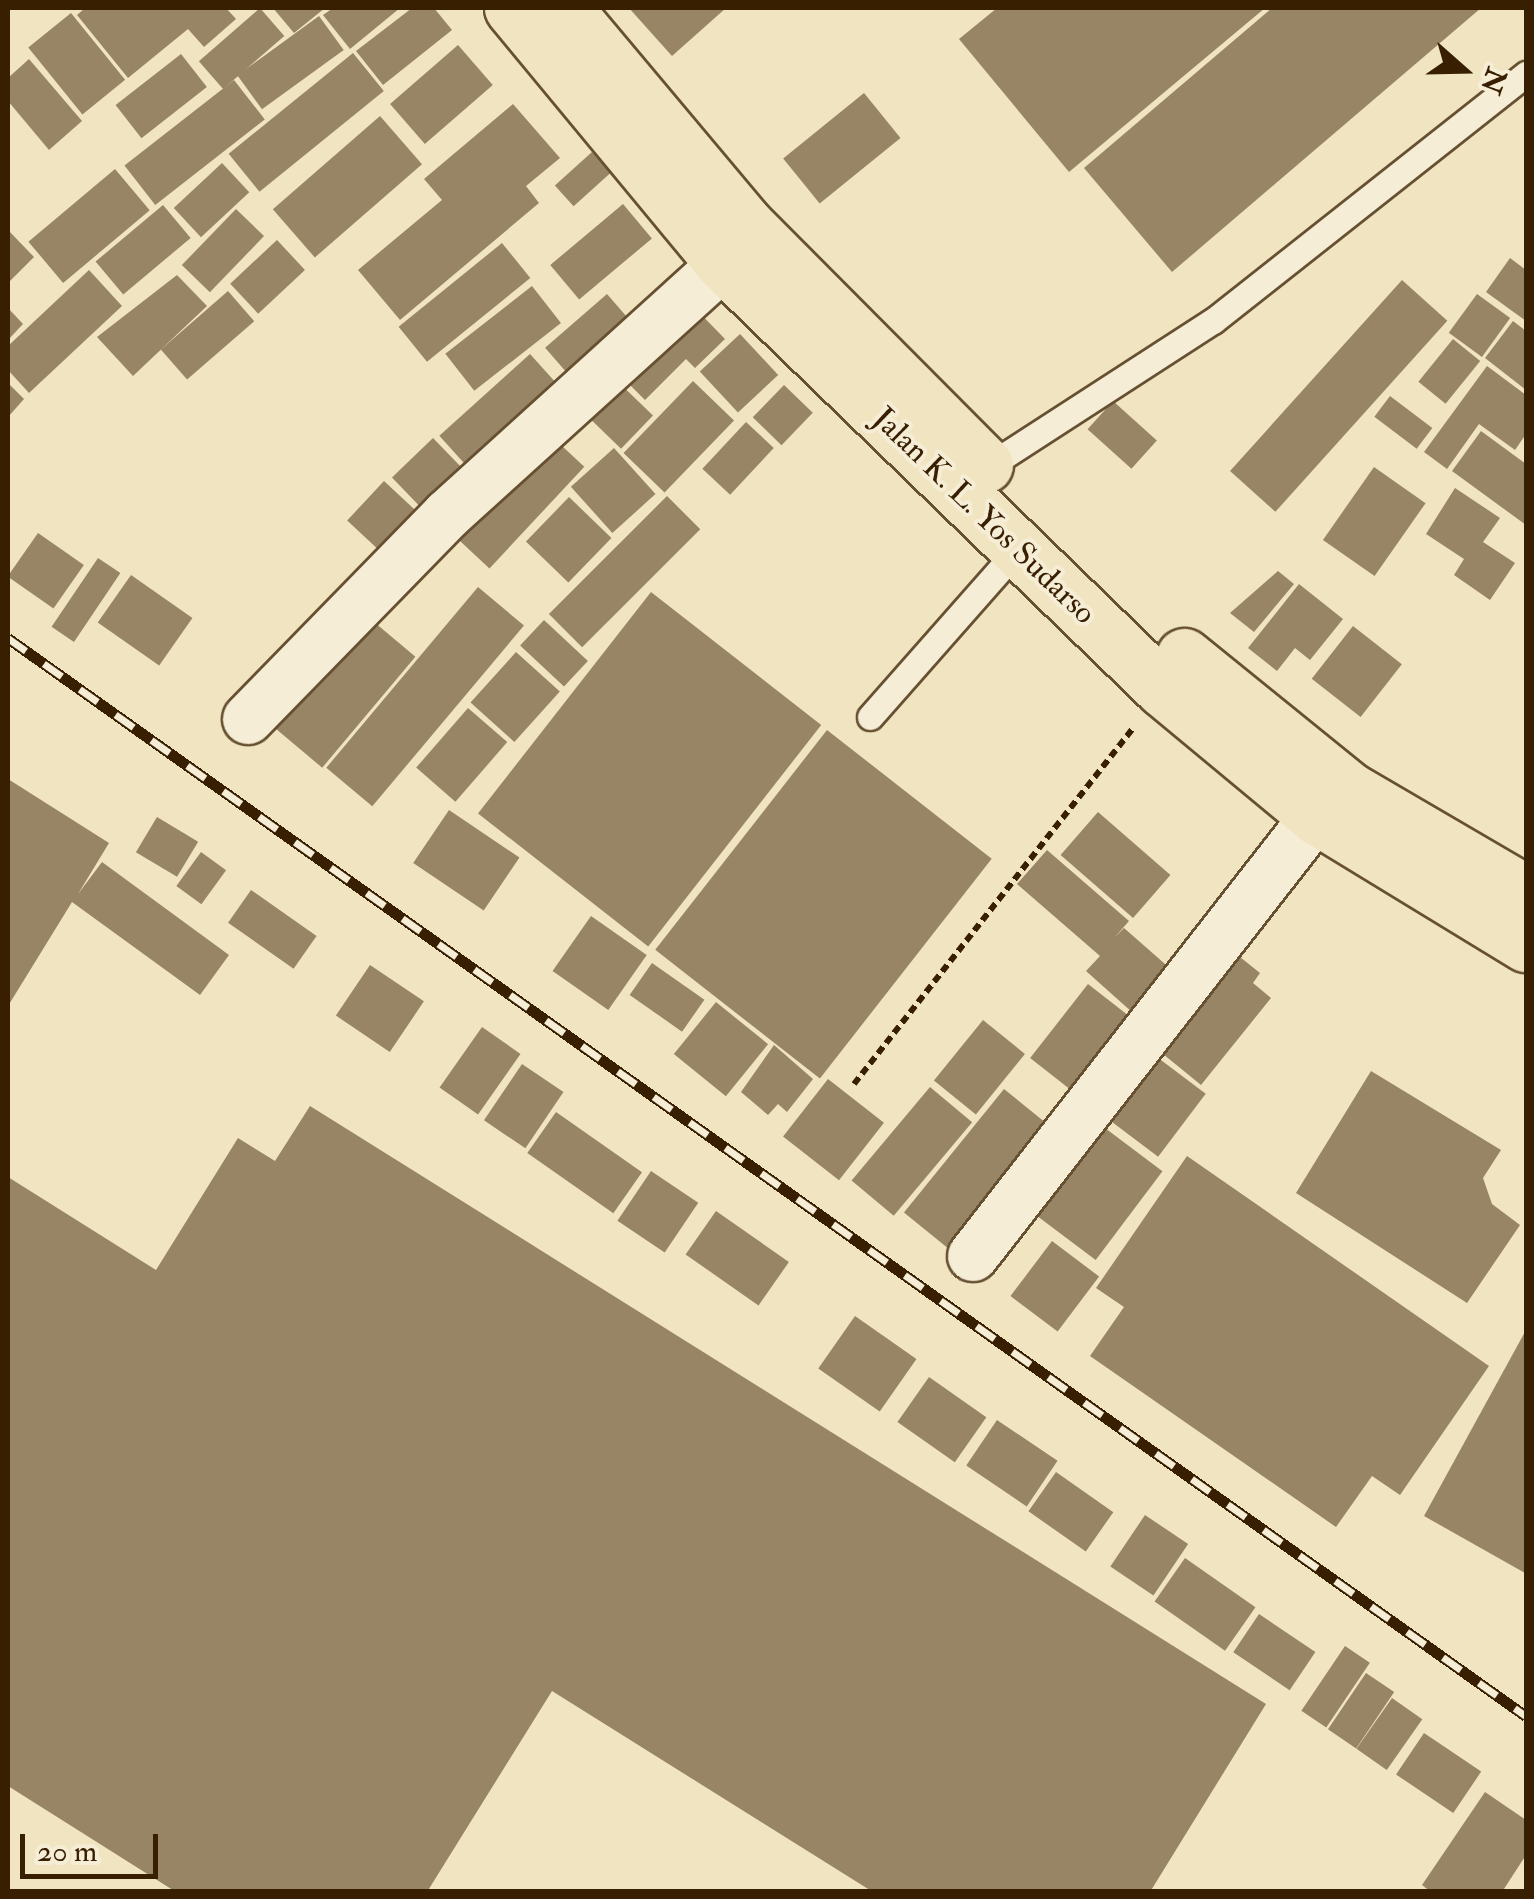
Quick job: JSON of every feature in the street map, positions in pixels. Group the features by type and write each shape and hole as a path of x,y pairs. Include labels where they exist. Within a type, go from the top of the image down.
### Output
{"highway":[{"name":"Jalan K. L. Yos Sudarso","path":"512,8 724,264 1163,689 1316,816 1526,943"},
{"name":"Jalan K. L. Yos Sudarso","path":"564,8 746,224 987,467 1192,664 1348,789 1526,893"}],"street":[{"path":"248,719 447,515 724,264"},
{"path":"973,1256 1316,816"}],"lane":[{"path":"987,467 1212,321 1526,74"},
{"path":"870,717 1018,549"}],"path":[{"path":"854,1084 1163,689"}],"building":[{"path":"85,8 226,8 236,19 204,47 188,29 128,78 77,15"},
{"path":"260,8 284,36 223,89 199,61"},
{"path":"273,8 325,8 294,33"},
{"path":"333,8 400,8 350,49 323,15"},
{"path":"412,8 434,8 452,30 383,85 356,51"},
{"path":"629,8 726,8 672,56"},
{"path":"997,8 1265,8 1069,172 959,39"},
{"path":"1272,8 1481,8 1172,272 1084,168"},
{"path":"71,13 125,80 82,114 28,48"},
{"path":"319,16 344,50 262,109 237,75"},
{"path":"458,45 493,85 425,144 390,104"},
{"path":"353,53 384,91 259,192 229,154"},
{"path":"181,54 207,87 141,138 116,105"},
{"path":"29,59 82,121 49,150 8,101 8,78"},
{"path":"234,80 265,119 155,205 124,166"},
{"path":"864,93 901,138 820,204 783,158"},
{"path":"513,104 560,158 526,186 539,203 400,320 358,270 442,200 424,179"},
{"path":"380,116 422,164 315,257 273,209"},
{"path":"592,152 611,173 574,206 555,185"},
{"path":"222,163 249,192 201,237 174,208"},
{"path":"115,169 150,210 63,283 28,242"},
{"path":"623,204 652,238 579,300 550,265"},
{"path":"163,205 191,238 123,295 96,262"},
{"path":"236,209 264,236 210,292 182,265"},
{"path":"8,230 34,257 8,283"},
{"path":"277,240 305,270 258,314 230,284"},
{"path":"502,243 530,278 427,362 399,327"},
{"path":"1510,258 1526,270 1526,321 1486,292"},
{"path":"89,270 122,306 29,393 8,370 8,346"},
{"path":"177,275 207,306 133,376 97,337"},
{"path":"1402,280 1447,321 1275,512 1230,471"},
{"path":"532,286 561,323 474,391 445,354"},
{"path":"228,291 254,321 187,380 161,349"},
{"path":"607,294 638,330 577,384 545,348"},
{"path":"1477,294 1510,318 1482,357 1449,333"},
{"path":"688,301 725,339 695,368 686,359 645,400 617,372"},
{"path":"8,308 23,324 8,340"},
{"path":"1513,321 1526,331 1526,390 1485,358"},
{"path":"740,334 778,375 738,412 700,372"},
{"path":"1453,339 1480,361 1446,404 1418,382"},
{"path":"530,354 568,396 477,478 439,436"},
{"path":"1487,366 1526,395 1526,434 1515,450 1479,424 1447,469 1424,452"},
{"path":"612,376 653,416 621,449 580,409"},
{"path":"693,381 734,421 665,493 624,453"},
{"path":"8,383 24,399 8,417"},
{"path":"784,385 813,413 782,445 753,417"},
{"path":"1390,396 1432,428 1417,449 1374,417"},
{"path":"1113,401 1157,440 1131,469 1088,429"},
{"path":"746,422 774,448 730,495 702,469"},
{"path":"1481,431 1526,464 1526,525 1452,471"},
{"path":"547,432 584,467 490,568 452,534"},
{"path":"433,438 476,483 435,522 392,478"},
{"path":"614,448 655,494 612,533 571,487"},
{"path":"1374,467 1426,503 1375,576 1323,540"},
{"path":"384,481 432,526 395,566 347,520"},
{"path":"1455,488 1500,518 1483,542 1515,563 1490,600 1454,575 1464,559 1426,534"},
{"path":"667,496 700,529 582,647 549,614"},
{"path":"569,497 611,538 568,583 526,542"},
{"path":"38,533 84,565 53,609 8,577"},
{"path":"98,558 120,573 74,642 52,627"},
{"path":"1278,571 1294,584 1254,632 1230,613"},
{"path":"131,575 192,618 159,666 98,623"},
{"path":"1299,584 1343,619 1310,660 1295,648 1277,671 1248,648"},
{"path":"478,587 524,626 372,806 326,768"},
{"path":"651,592 821,725 648,946 478,813"},
{"path":"361,611 415,657 322,768 268,722"},
{"path":"544,620 588,661 564,687 520,646"},
{"path":"1353,626 1402,664 1361,717 1312,679"},
{"path":"516,652 560,691 514,742 470,703"},
{"path":"468,708 507,742 455,802 416,768"},
{"path":"827,730 992,859 820,1079 655,950"},
{"path":"8,779 109,843 78,894 102,862 229,955 200,995 72,902 8,1006"},
{"path":"449,810 519,858 484,911 413,863"},
{"path":"1098,812 1170,875 1133,918 1061,855"},
{"path":"157,817 198,842 177,877 136,852"},
{"path":"1047,850 1129,921 1115,937 1124,928 1181,978 1142,1021 1086,971 1100,956 1017,884"},
{"path":"201,852 226,870 201,904 176,886"},
{"path":"251,890 317,936 294,969 228,923"},
{"path":"591,916 647,955 608,1010 553,971"},
{"path":"1230,949 1260,973 1253,983 1271,998 1201,1085 1152,1045"},
{"path":"652,963 704,1000 682,1032 630,995"},
{"path":"370,965 424,1001 390,1052 336,1016"},
{"path":"1088,984 1142,1026 1084,1100 1030,1058"},
{"path":"716,1002 768,1044 726,1096 674,1054"},
{"path":"983,1020 1025,1054 976,1115 934,1081"},
{"path":"482,1027 521,1054 478,1115 440,1088"},
{"path":"774,1045 813,1079 787,1112 778,1104 768,1115 741,1092"},
{"path":"1141,1045 1206,1094 1158,1157 1093,1108"},
{"path":"522,1064 563,1092 525,1148 484,1120"},
{"path":"1371,1071 1501,1150 1483,1178 1492,1204 1520,1225 1467,1303 1296,1193"},
{"path":"828,1079 884,1123 839,1180 783,1137"},
{"path":"930,1087 972,1122 894,1216 852,1180"},
{"path":"1004,1089 1059,1134 959,1257 904,1213"},
{"path":"310,1106 1266,1704 1150,1892 873,1892 552,1691 427,1892 176,1892 8,1786 8,1177 156,1270 238,1138 275,1161"},
{"path":"556,1112 642,1172 613,1213 527,1153"},
{"path":"1089,1116 1162,1171 1096,1260 1022,1205"},
{"path":"1187,1156 1489,1366 1400,1495 1372,1476 1336,1527 1090,1356 1124,1307 1096,1288"},
{"path":"651,1171 698,1203 665,1253 617,1221"},
{"path":"716,1211 789,1262 759,1305 686,1254"},
{"path":"1052,1241 1099,1277 1058,1332 1010,1296"},
{"path":"855,1316 916,1359 880,1411 818,1368"},
{"path":"1526,1330 1526,1570 1525,1573 1424,1516"},
{"path":"929,1377 986,1417 955,1462 897,1422"},
{"path":"997,1420 1058,1461 1027,1506 966,1466"},
{"path":"1056,1472 1113,1512 1086,1551 1028,1511"},
{"path":"1145,1515 1188,1544 1153,1595 1110,1566"},
{"path":"1185,1558 1255,1607 1225,1651 1155,1601"},
{"path":"1259,1614 1315,1652 1290,1690 1233,1652"},
{"path":"1345,1646 1370,1663 1326,1727 1301,1711"},
{"path":"1366,1673 1394,1692 1356,1748 1328,1729"},
{"path":"1392,1698 1422,1719 1387,1770 1356,1749"},
{"path":"1424,1733 1481,1772 1453,1813 1396,1774"},
{"path":"1485,1792 1526,1820 1526,1855 1502,1892 1431,1892 1422,1885"}],"railway":[{"path":"8,638 1526,1716"}]}
